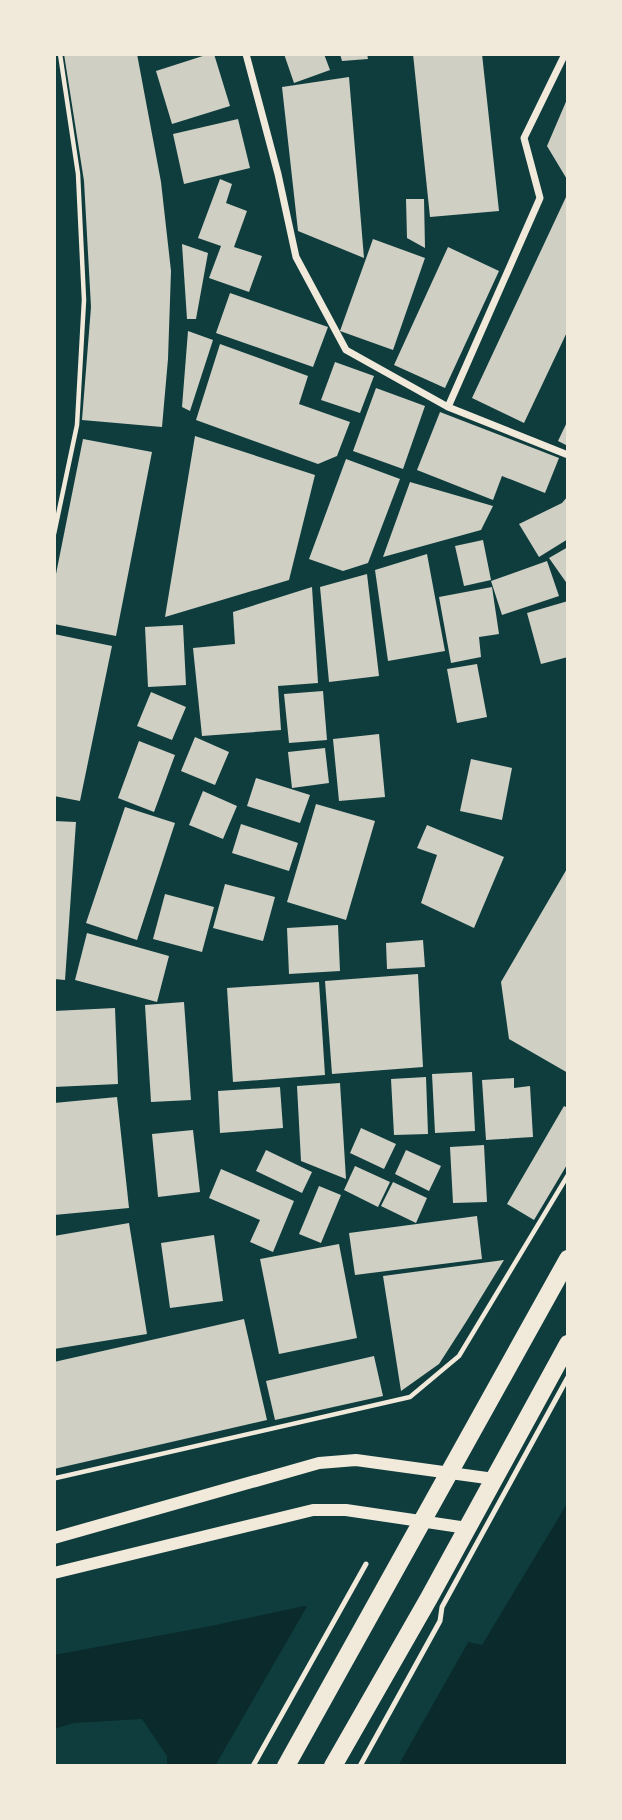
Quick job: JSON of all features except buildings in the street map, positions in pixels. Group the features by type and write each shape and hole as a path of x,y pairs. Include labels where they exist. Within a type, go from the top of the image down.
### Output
{"main road":[{"path":"286,1766 568,1259"},
{"path":"333,1766 436,1602 467,1528 568,1344"}],"street":[{"path":"246,54 278,174 296,257 346,350 448,407 568,455"},
{"path":"448,407 540,198 524,138 565,54"},
{"path":"54,1538 319,1463 356,1460 494,1479"},
{"path":"54,1573 313,1510 346,1510 467,1528"}],"lane":[{"path":"360,1766 440,1621 436,1602 568,1377"},
{"path":"253,1766 366,1564"}],"path":[{"path":"54,534 77,425 84,300 78,174 60,54"},
{"path":"54,1477 411,1397 459,1356 568,1175"}],"water":[{"path":"568,1502 568,1766 167,1766 167,1756 142,1719 74,1723 54,1729 54,1655 304,1606 482,1645"}],"pier":[{"path":"309,1603 470,1639 398,1766 215,1766"}]}
